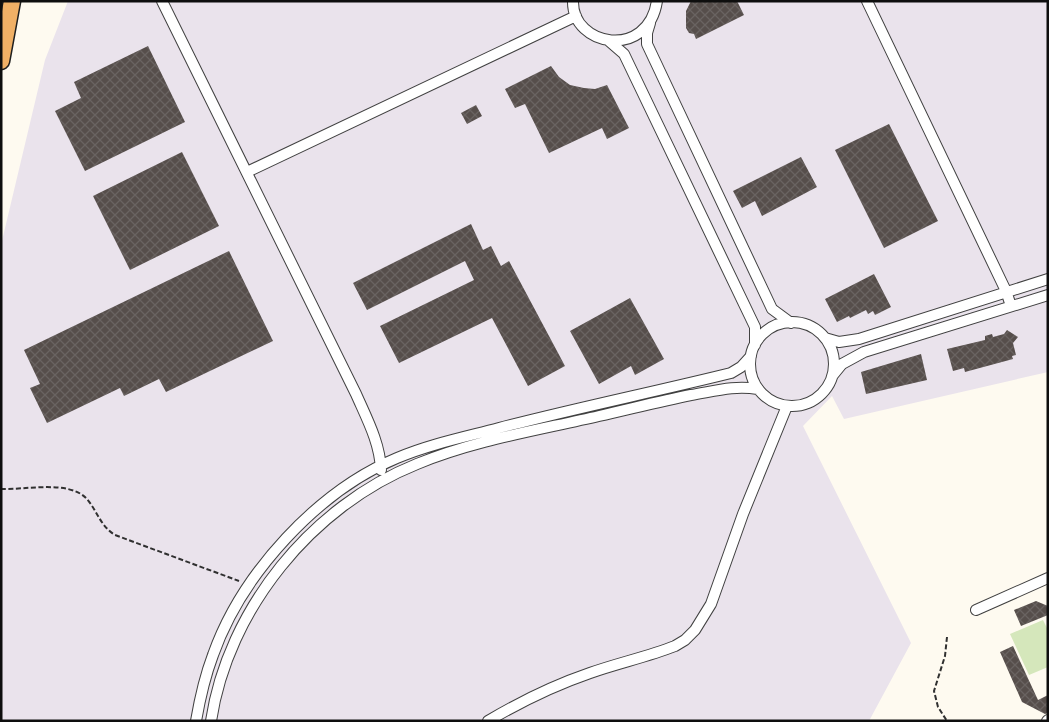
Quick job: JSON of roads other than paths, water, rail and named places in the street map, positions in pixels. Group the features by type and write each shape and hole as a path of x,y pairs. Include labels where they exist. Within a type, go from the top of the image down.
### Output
{"highway":[{"path":"1,61 12,1"}],"street":[{"path":"162,1 370,425 378,449 382,481"},
{"path":"573,1 576,16 582,26 596,37 609,41 632,38 650,23"},
{"path":"657,1 656,11 647,33 647,44 772,309 791,323"},
{"path":"867,1 1006,291 1011,306"},
{"path":"247,172 576,16"},
{"path":"609,41 624,54 633,71 755,327 755,344"},
{"path":"825,338 846,342 1048,279"},
{"path":"832,376 833,356 825,338 816,330 804,324 781,324 771,328 762,334 755,344 751,356 752,373 758,389 776,403 786,406 798,406 820,396 842,364 864,352 1048,296"},
{"path":"196,721 213,654 229,619 249,586 277,548 300,523 348,486 398,457 431,446 536,418 731,373 741,367 751,356"},
{"path":"211,721 214,700 226,664 242,627 271,577 295,549 319,526 341,508 382,481 418,463 460,449 665,400 729,388 758,389"},
{"path":"488,721 537,695 565,683 590,673 675,646 685,640 695,630 711,604 743,514 786,406"},
{"path":"976,610 1048,578"}]}
